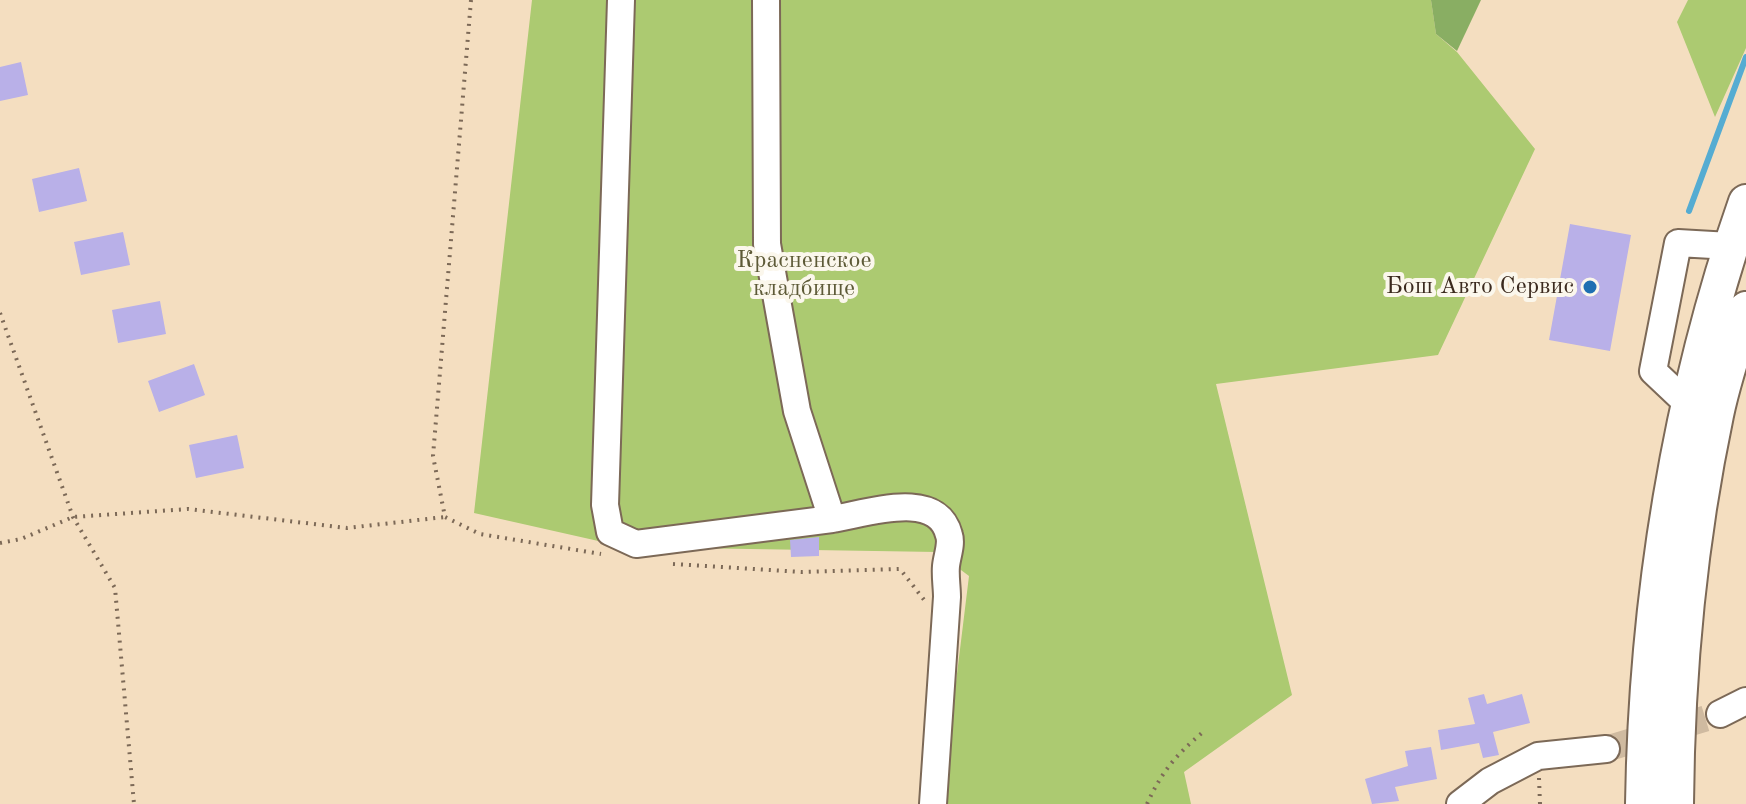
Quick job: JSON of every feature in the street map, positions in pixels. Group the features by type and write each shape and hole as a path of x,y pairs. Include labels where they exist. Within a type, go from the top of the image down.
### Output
{"main road":[{"path":"1643,804 1644,723 1663,547 1689,405 1730,246 1746,202"},
{"path":"1676,804 1676,726 1691,554 1716,413 1746,309"}],"street":[{"path":"621,0 605,505 610,532 636,544 915,506 930,510 942,519 950,537 933,804"},
{"path":"766,0 767,244 797,411 832,519"},
{"path":"1689,405 1653,371 1678,243 1730,246"},
{"path":"1720,714 1746,701"},
{"path":"1460,804 1490,781 1538,756 1606,749"}],"path":[{"path":"0,313 73,517 115,588 134,804"},
{"path":"0,543 21,539 73,517 188,509 347,528 445,517"},
{"path":"1147,804 1160,775 1178,752 1203,732"}],"green space":[{"name":"Красненское кладбище","path":"532,0 1431,0 1436,34 1457,52 1535,149 1438,355 1216,384 1292,695 1184,772 1191,804 941,804 969,576 937,552 625,547 474,513"},
{"path":"1431,0 1481,0 1457,51 1436,34"},
{"path":"1688,0 1746,0 1746,48 1715,117 1677,22"}],"building":[{"path":"21,62 28,95 0,101 0,67"},
{"path":"79,168 87,201 39,212 32,179"},
{"name":"Бош Авто Сервис","path":"1570,224 1631,235 1610,351 1549,340"},
{"path":"123,232 130,265 81,275 74,242"},
{"path":"160,301 166,334 118,343 112,310"},
{"path":"194,364 205,395 159,412 148,381"},
{"path":"237,435 244,468 196,478 189,445"},
{"path":"819,537 819,556 791,557 790,540"},
{"path":"1484,694 1487,704 1522,694 1530,723 1493,732 1499,755 1483,758 1479,743 1441,750 1438,730 1475,724 1468,698"},
{"path":"1431,747 1437,779 1395,787 1399,801 1372,804 1365,779 1408,766 1405,751"}],"waterway":[{"path":"1689,211 1746,57"}],"tunnel":[{"path":"1606,749 1720,714"}],"place":[{"name":"Бош Авто Сервис","path":"1590,287"}]}
